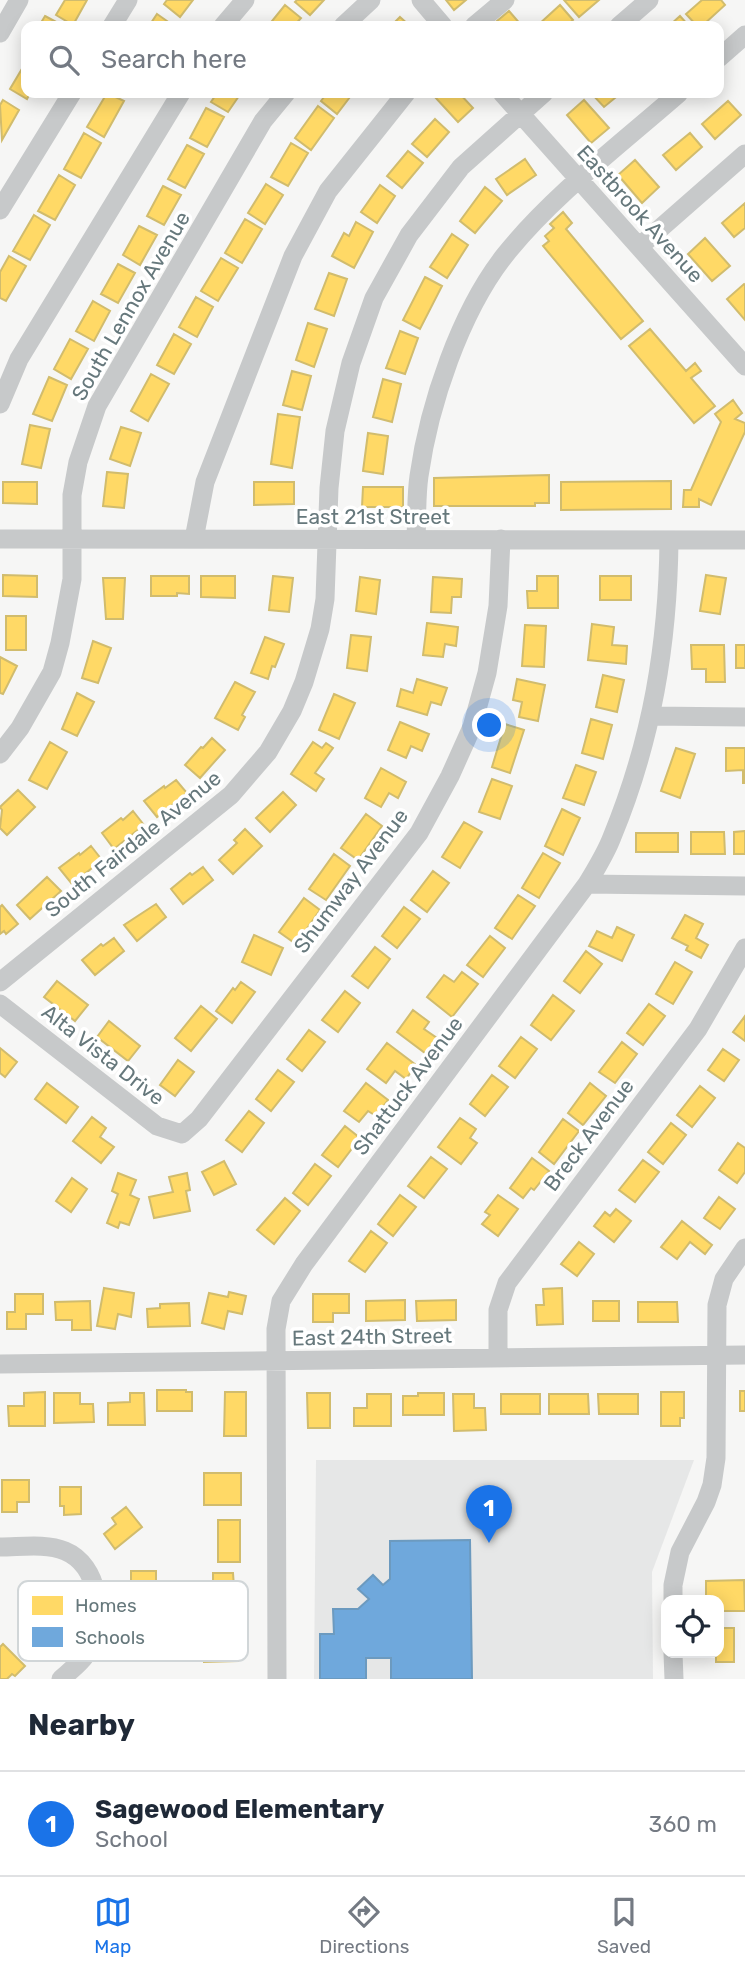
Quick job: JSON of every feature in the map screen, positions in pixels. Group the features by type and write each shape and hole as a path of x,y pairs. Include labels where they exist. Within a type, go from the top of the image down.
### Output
{"street":[{"path":"0,33 19,0"},
{"path":"115,21 128,0"},
{"path":"227,21 245,0"},
{"path":"348,21 371,0"},
{"path":"421,0 439,21"},
{"path":"480,21 505,0"},
{"path":"626,21 649,0"},
{"path":"724,54 745,35"},
{"path":"0,210 69,98"},
{"path":"0,404 19,359 178,98"},
{"name":"South Lennox Avenue","path":"0,754 20,728 52,672 67,613 72,579 72,495 78,461 97,406 264,121 282,98"},
{"path":"194,539 205,482 293,256 328,191 402,98"},
{"name":"Eastbrook Avenue","path":"506,98 745,366"},
{"name":"South Fairdale Avenue","path":"0,982 231,795 268,752 292,711 313,656 325,598 329,488 335,431 351,363 374,298 409,235 461,167 538,98"},
{"path":"416,539 419,477 430,416 450,357 477,298 504,256 536,221 673,98"},
{"path":"639,247 745,155"},
{"name":"East 21st Street","path":"0,539 745,540"},
{"name":"Shumway Avenue","path":"182,1134 199,1119 419,833 450,776 472,727 487,673 498,606 501,539"},
{"name":"Shattuck Avenue","path":"277,1679 277,1314 292,1281 587,884 612,838 651,716 663,658 669,540"},
{"path":"651,716 745,717"},
{"path":"587,884 745,886"},
{"name":"Breck Avenue","path":"498,1357 498,1310 507,1283 698,1029 745,948"},
{"name":"Alta Vista Drive","path":"0,1004 157,1126 182,1134"},
{"path":"673,1595 680,1552 712,1485 716,1458 715,1324 720,1293 731,1266 745,1248"},
{"name":"East 24th Street","path":"0,1364 745,1355"},
{"path":"0,1547 55,1548 77,1558 88,1570 91,1581"},
{"path":"673,1658 674,1679"},
{"path":"61,1679 78,1661"}],"shaded area":[{"path":"316,1460 694,1460 652,1572 653,1679 314,1679"}],"building: Homes":[{"path":"65,0 87,0 75,21 66,21 56,15"},
{"path":"167,0 193,0 180,17 164,4"},
{"path":"324,0 310,15 295,2"},
{"path":"446,0 466,0 454,10"},
{"path":"564,0 599,0 579,17"},
{"path":"702,0 721,0 725,5 707,21 692,21 686,14"},
{"path":"285,5 301,18 298,21 272,21"},
{"path":"560,5 573,20 572,21 542,21"},
{"path":"509,11 518,21 497,21"},
{"path":"157,14 167,21 152,21"},
{"path":"45,16 54,21 42,21"},
{"path":"21,70 21,95 10,89"},
{"path":"104,98 124,101 104,137 87,127"},
{"path":"214,98 238,98 228,112 211,102"},
{"path":"323,98 349,98 337,114 321,101"},
{"path":"436,98 464,98 473,108 458,122"},
{"path":"596,98 615,98 604,107"},
{"path":"3,100 19,110 2,140 0,105"},
{"path":"584,100 609,128 591,143 567,115"},
{"path":"728,101 741,115 715,139 702,124"},
{"path":"318,106 334,118 311,150 295,138"},
{"path":"206,108 224,117 207,147 190,138"},
{"path":"435,119 449,132 427,157 412,144"},
{"path":"84,133 101,143 81,178 64,169"},
{"path":"690,133 702,147 676,170 663,155"},
{"path":"291,143 308,153 288,186 271,177"},
{"path":"187,145 204,154 185,188 168,179"},
{"path":"408,151 423,163 402,188 387,176"},
{"path":"525,159 536,175 507,195 496,179"},
{"path":"635,160 659,187 642,203 618,175"},
{"path":"59,175 75,185 55,220 38,211"},
{"path":"266,184 283,195 265,224 248,213"},
{"path":"380,185 395,196 377,223 361,212"},
{"path":"163,186 181,195 164,225 147,216"},
{"path":"485,187 502,201 475,233 460,221"},
{"path":"745,203 745,228 734,237 722,223"},
{"path":"563,212 572,223 566,229 643,321 621,339 543,246 549,241 545,236 554,228 550,224"},
{"path":"34,215 50,225 30,260 13,251"},
{"path":"245,219 262,229 242,263 225,253"},
{"path":"356,222 373,232 354,268 332,256 344,233 349,236"},
{"path":"139,226 157,235 140,265 123,255"},
{"path":"452,234 468,245 447,278 430,267"},
{"path":"705,238 730,266 712,281 688,254"},
{"path":"9,256 26,266 6,301 0,298 0,272"},
{"path":"221,258 238,268 218,301 201,291"},
{"path":"118,264 135,273 118,303 101,294"},
{"path":"329,273 347,279 334,316 315,309"},
{"path":"425,277 442,286 420,329 403,320"},
{"path":"745,285 745,320 727,299"},
{"path":"196,297 213,307 197,337 179,327"},
{"path":"93,301 110,311 94,341 76,331"},
{"path":"308,323 327,329 314,367 296,360"},
{"path":"650,329 686,371 695,363 701,371 691,378 715,406 694,423 629,346"},
{"path":"400,331 418,338 405,374 386,368"},
{"path":"174,334 191,344 174,374 157,365"},
{"path":"70,339 88,349 71,379 54,369"},
{"path":"292,371 311,376 302,410 283,405"},
{"path":"151,374 169,384 148,421 131,411"},
{"path":"49,377 67,385 52,421 33,414"},
{"path":"383,379 401,384 392,422 373,417"},
{"path":"733,400 742,413 735,419 745,423 745,432 711,505 699,499 699,507 683,507 684,490 691,490 721,422 715,414"},
{"path":"278,414 300,417 292,468 271,464"},
{"path":"30,425 50,429 41,468 22,464"},
{"path":"121,427 141,433 130,466 110,459"},
{"path":"368,433 388,436 383,474 363,471"},
{"path":"107,472 128,474 124,508 103,506"},
{"path":"549,475 549,503 535,503 535,506 434,506 434,478"},
{"path":"671,481 671,509 561,510 561,482"},
{"path":"3,482 37,482 37,504 3,503"},
{"path":"254,482 294,482 294,504 254,505"},
{"path":"363,487 403,487 403,507 362,507"},
{"path":"3,575 37,576 37,597 3,596"},
{"path":"706,575 726,578 720,614 700,611"},
{"path":"151,576 189,576 189,594 151,596"},
{"path":"201,576 235,576 235,598 201,597"},
{"path":"273,576 293,578 289,612 269,610"},
{"path":"537,576 558,576 558,608 528,608 527,591 537,591"},
{"path":"600,576 631,576 631,600 600,600"},
{"path":"360,577 380,580 376,614 356,611"},
{"path":"433,577 462,579 461,597 452,597 451,613 431,612"},
{"path":"103,578 125,578 123,619 106,619"},
{"path":"6,616 26,616 26,650 6,650"},
{"path":"427,623 458,627 456,646 445,644 443,657 423,655"},
{"path":"592,624 614,627 612,645 627,646 626,664 588,660"},
{"path":"525,625 546,626 544,667 522,666"},
{"path":"351,635 371,637 367,671 347,668"},
{"path":"265,637 284,644 268,679 251,673"},
{"path":"93,641 111,648 98,683 82,678"},
{"path":"691,645 724,645 725,682 706,682 706,669 692,669"},
{"path":"736,645 745,645 745,668 736,668"},
{"path":"0,657 17,666 3,694 0,693"},
{"path":"603,675 624,680 617,712 596,707"},
{"path":"417,679 447,688 441,705 431,702 427,715 397,706 401,689 413,693"},
{"path":"517,679 545,685 538,721 519,717 522,702 513,700"},
{"path":"235,682 255,692 242,715 245,717 238,730 215,718"},
{"path":"77,693 94,702 77,736 62,729"},
{"path":"334,694 355,703 339,739 319,730"},
{"path":"591,719 612,725 603,759 582,753"},
{"path":"400,722 429,734 422,751 411,746 406,758 388,750"},
{"path":"505,724 524,730 510,773 492,767"},
{"path":"212,738 225,750 200,778 185,765"},
{"path":"50,742 67,752 47,789 29,780"},
{"path":"313,742 322,748 326,743 333,748 315,773 324,779 316,791 291,774"},
{"path":"676,748 695,754 680,798 661,791"},
{"path":"726,748 745,748 745,783 743,770 726,771"},
{"path":"576,765 596,772 584,805 563,798"},
{"path":"381,768 406,782 398,798 389,793 381,807 365,798"},
{"path":"492,779 512,786 500,819 479,812"},
{"path":"176,780 187,793 157,817 144,801"},
{"path":"18,790 35,807 7,835 0,828 0,807"},
{"path":"283,792 296,805 270,832 256,818"},
{"path":"562,809 580,818 563,855 545,846"},
{"path":"133,811 144,825 114,849 102,833"},
{"path":"366,814 382,826 358,860 341,848"},
{"path":"464,822 482,832 460,868 442,857"},
{"path":"245,829 262,846 233,874 219,860 237,843 234,840"},
{"path":"745,831 745,854 734,854 734,832"},
{"path":"691,832 724,832 725,854 691,854"},
{"path":"636,833 678,833 678,852 636,852"},
{"path":"91,846 102,860 72,884 59,868"},
{"path":"543,853 560,863 539,898 522,888"},
{"path":"334,854 350,866 326,900 309,889"},
{"path":"203,867 213,880 183,904 171,889 190,873 192,875"},
{"path":"433,871 449,883 427,912 411,900"},
{"path":"47,877 61,891 30,919 17,905"},
{"path":"518,895 535,906 512,939 495,928"},
{"path":"304,898 320,910 296,944 279,932"},
{"path":"156,904 166,917 137,941 124,925"},
{"path":"2,905 18,924 6,934 4,931 0,934"},
{"path":"404,907 420,919 397,948 382,936"},
{"path":"685,915 703,924 696,938 708,945 701,958 686,950 688,946 672,938"},
{"path":"617,927 634,935 622,961 589,946 597,931 612,938"},
{"path":"254,935 283,948 271,975 242,962"},
{"path":"490,936 505,948 483,977 467,965"},
{"path":"114,938 124,951 95,975 82,960 101,944 103,946"},
{"path":"375,947 390,959 368,988 352,976"},
{"path":"586,951 602,964 580,993 564,981"},
{"path":"675,962 692,972 673,1004 656,994"},
{"path":"462,972 478,984 452,1017 427,997 444,975 454,982"},
{"path":"57,981 88,1005 75,1021 44,997"},
{"path":"241,982 255,992 232,1023 216,1011 233,988 235,990"},
{"path":"345,991 360,1003 338,1032 322,1020"},
{"path":"553,995 574,1011 551,1040 531,1025"},
{"path":"649,1004 665,1016 643,1045 627,1033"},
{"path":"201,1006 217,1019 191,1051 175,1038"},
{"path":"413,1010 429,1022 424,1029 437,1038 425,1053 397,1032"},
{"path":"745,1016 745,1041 733,1032"},
{"path":"109,1021 140,1046 128,1061 97,1037"},
{"path":"309,1030 325,1042 302,1071 287,1059"},
{"path":"521,1037 537,1049 515,1078 499,1066"},
{"path":"622,1042 637,1054 615,1083 599,1072"},
{"path":"387,1043 416,1065 406,1079 395,1071 386,1083 367,1069"},
{"path":"0,1048 17,1062 5,1077 0,1073"},
{"path":"723,1049 739,1060 724,1081 708,1070"},
{"path":"178,1060 194,1072 175,1096 160,1085"},
{"path":"278,1070 294,1082 271,1111 256,1099"},
{"path":"492,1075 508,1087 485,1116 470,1104"},
{"path":"47,1083 78,1107 66,1123 35,1099"},
{"path":"366,1083 388,1100 376,1116 368,1111 359,1122 344,1111"},
{"path":"590,1083 606,1096 583,1125 568,1113"},
{"path":"700,1086 715,1098 692,1127 677,1115"},
{"path":"249,1111 264,1123 242,1152 226,1140"},
{"path":"92,1117 106,1128 100,1137 114,1147 101,1163 73,1141"},
{"path":"460,1118 476,1129 470,1138 477,1143 461,1164 438,1147"},
{"path":"563,1119 579,1131 554,1164 539,1152"},
{"path":"671,1123 686,1135 663,1164 648,1152"},
{"path":"345,1126 360,1138 338,1167 322,1155"},
{"path":"738,1143 745,1148 745,1172 737,1183 719,1170"},
{"path":"431,1157 447,1169 424,1198 408,1186"},
{"path":"532,1158 549,1171 534,1190 531,1188 523,1198 510,1188"},
{"path":"643,1160 659,1172 635,1202 619,1190"},
{"path":"224,1161 236,1184 214,1195 202,1172"},
{"path":"315,1164 331,1176 308,1205 293,1193"},
{"path":"118,1173 136,1180 130,1195 139,1199 129,1225 120,1222 118,1228 107,1223 118,1194 112,1191"},
{"path":"187,1173 190,1190 186,1191 190,1211 154,1218 149,1197 173,1192 169,1177"},
{"path":"72,1178 87,1189 71,1212 56,1201"},
{"path":"400,1195 416,1207 393,1236 378,1224"},
{"path":"498,1195 518,1209 498,1236 482,1224 490,1215 485,1212"},
{"path":"719,1197 735,1209 720,1229 704,1218"},
{"path":"285,1198 300,1211 274,1244 257,1230"},
{"path":"616,1209 631,1221 614,1242 594,1226 605,1212 610,1216"},
{"path":"682,1221 712,1245 705,1254 690,1242 677,1259 661,1247"},
{"path":"371,1231 387,1243 365,1272 349,1261"},
{"path":"579,1242 594,1254 577,1276 561,1264"},
{"path":"104,1288 134,1293 131,1317 118,1314 115,1329 97,1326"},
{"path":"562,1288 563,1324 537,1325 536,1305 544,1305 543,1289"},
{"path":"229,1292 246,1296 242,1314 228,1311 224,1329 202,1323 209,1293 228,1297"},
{"path":"15,1294 43,1294 43,1314 26,1314 26,1329 7,1329 7,1312 15,1312"},
{"path":"313,1294 349,1294 349,1313 333,1313 333,1322 313,1322"},
{"path":"405,1300 405,1320 366,1321 366,1301"},
{"path":"456,1300 456,1320 417,1321 416,1301"},
{"path":"90,1301 91,1330 72,1330 72,1320 56,1320 55,1302"},
{"path":"593,1301 619,1301 619,1321 593,1321"},
{"path":"638,1302 677,1302 678,1322 638,1322"},
{"path":"189,1303 190,1326 148,1327 147,1309 160,1308 160,1304"},
{"path":"157,1390 192,1392 192,1411 157,1411"},
{"path":"740,1391 745,1391 745,1411 740,1411"},
{"path":"45,1392 45,1426 9,1426 8,1406 24,1406 24,1393"},
{"path":"225,1392 246,1392 246,1436 224,1436"},
{"path":"661,1392 684,1392 684,1418 680,1418 680,1426 661,1426"},
{"path":"54,1393 80,1393 80,1404 93,1404 94,1422 54,1423"},
{"path":"130,1393 144,1393 145,1425 108,1425 108,1403 130,1402"},
{"path":"307,1393 330,1393 330,1428 308,1428"},
{"path":"418,1393 444,1393 444,1415 403,1415 403,1396 418,1396"},
{"path":"367,1394 391,1394 391,1426 354,1426 354,1408 367,1408"},
{"path":"453,1394 474,1394 474,1408 485,1408 486,1430 454,1431"},
{"path":"501,1394 540,1394 540,1414 501,1414"},
{"path":"549,1394 588,1394 589,1414 549,1414"},
{"path":"598,1394 638,1394 638,1414 599,1414"},
{"path":"204,1473 241,1473 241,1505 204,1505"},
{"path":"2,1480 29,1480 29,1502 17,1502 17,1512 2,1512"},
{"path":"60,1487 81,1487 81,1514 64,1515 64,1506 60,1506"},
{"path":"126,1507 142,1527 115,1549 104,1534 116,1524 112,1518"},
{"path":"218,1520 240,1520 240,1562 218,1562"},
{"path":"131,1571 156,1571 156,1581 131,1581"},
{"path":"213,1573 233,1573 234,1581 213,1580"},
{"path":"744,1580 745,1611 724,1611 724,1595 706,1595 706,1581"},
{"path":"724,1628 734,1628 734,1662 716,1662 716,1658 724,1658"},
{"path":"3,1644 25,1666 15,1676 12,1674 7,1679 0,1679 0,1647"}],"building: Schools":[{"path":"470,1540 472,1679 391,1679 391,1658 366,1658 366,1679 320,1679 320,1634 334,1634 333,1609 358,1609 369,1599 358,1589 373,1575 383,1585 390,1579 390,1541"}],"place":[{"name":"Sagewood Elementary","path":"489,1543"}]}
